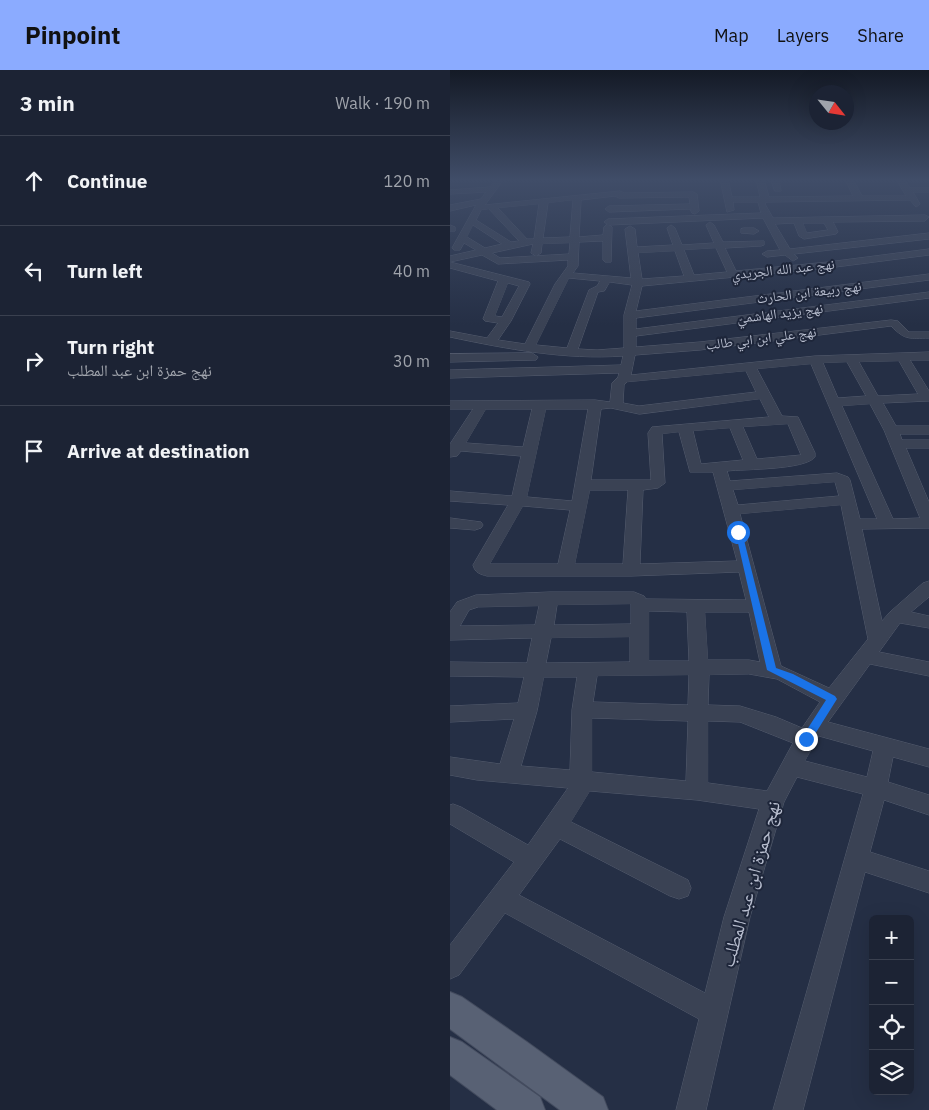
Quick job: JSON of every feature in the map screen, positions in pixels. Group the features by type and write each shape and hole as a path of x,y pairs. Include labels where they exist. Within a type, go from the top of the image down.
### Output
{"main road":[{"path":"450,1009 590,1110"},
{"path":"450,1054 527,1110"}],"street":[{"path":"451,259 468,228"},
{"path":"481,228 509,245"},
{"path":"511,228 525,242"},
{"path":"534,259 538,242 536,228"},
{"path":"529,348 566,275 573,266 576,228"},
{"path":"608,228 608,258 636,271"},
{"path":"671,228 690,278"},
{"path":"711,228 732,274"},
{"path":"774,228 782,246 811,278"},
{"path":"801,228 805,236 833,232 830,228"},
{"path":"616,406 618,383 625,373 630,352 631,311 636,271 630,229"},
{"path":"750,229 770,258 787,252 875,238 929,236"},
{"path":"451,259 525,242 607,238"},
{"path":"466,240 498,261 574,257"},
{"path":"571,352 594,290 600,290 679,247 761,243"},
{"name":"نهج عبد الله الجريدي","path":"636,271 690,278 732,274 811,278 843,263 929,252"},
{"path":"918,254 929,262"},
{"path":"884,258 909,280"},
{"path":"451,259 504,279 525,284 491,341"},
{"path":"843,263 864,285"},
{"path":"624,264 636,271"},
{"path":"584,271 636,271"},
{"path":"566,275 607,279 636,271"},
{"name":"نهج ربيعة ابن الحارث","path":"631,311 811,278 864,285 929,277"},
{"path":"504,279 489,319 505,320"},
{"path":"600,290 607,279"},
{"name":"نهج يزيد الهاشميّ","path":"630,333 929,295"},
{"path":"631,311 690,300"},
{"name":"نهج علي ابن ابي طالب","path":"594,354 700,346 892,323 906,335 929,335"},
{"path":"450,334 529,348 594,354 625,373"},
{"path":"450,358 594,354"},
{"path":"452,377 625,373 750,366 815,360 929,356"},
{"path":"851,358 898,444 929,522 854,524"},
{"path":"834,402 928,397 903,358"},
{"path":"815,360 887,523"},
{"path":"750,366 777,420"},
{"path":"450,405 595,404 643,410 764,395"},
{"path":"565,570 583,485 595,404"},
{"path":"453,451 482,405"},
{"path":"540,405 518,502 481,565 482,568 487,570 631,570 746,566"},
{"path":"583,485 636,486 653,485 659,481 655,451 656,431 685,428 777,420 793,420 808,456 798,461 719,468 694,468 685,428"},
{"path":"736,424 752,464"},
{"path":"891,430 929,430"},
{"path":"898,444 929,444"},
{"path":"453,451 529,452"},
{"path":"719,468 732,510 772,670"},
{"path":"724,486 837,477 843,480 854,524 871,647 929,669"},
{"path":"631,570 636,486"},
{"path":"450,496 579,506"},
{"path":"732,510 848,500"},
{"path":"450,524 475,525"},
{"name":"نهج حمزة ابن عبد المطلب","path":"691,1110 738,917 772,801 810,732 832,699 896,616 929,587"},
{"path":"508,774 527,710 550,598"},
{"path":"450,627 463,606 471,602 550,598 636,598 640,604 638,668"},
{"path":"640,604 756,606"},
{"path":"696,605 700,666 697,791"},
{"path":"896,616 929,622"},
{"path":"450,633 640,630"},
{"path":"450,669 536,670 700,666 749,667 772,670 790,677 832,699"},
{"path":"450,966 556,826 579,790 581,781 582,710 588,669"},
{"path":"450,714 527,710"},
{"path":"582,710 699,712 746,716 810,732 885,745 929,758"},
{"path":"788,1110 876,788 885,745"},
{"path":"450,766 508,774 697,791 772,801"},
{"path":"791,767 876,788 929,805"},
{"path":"453,814 531,859"},
{"path":"556,826 679,888"},
{"path":"857,858 929,882"},
{"path":"501,898 714,1012"}],"route":[{"path":"738,532 772,670 790,677 832,699 806,739"}]}
